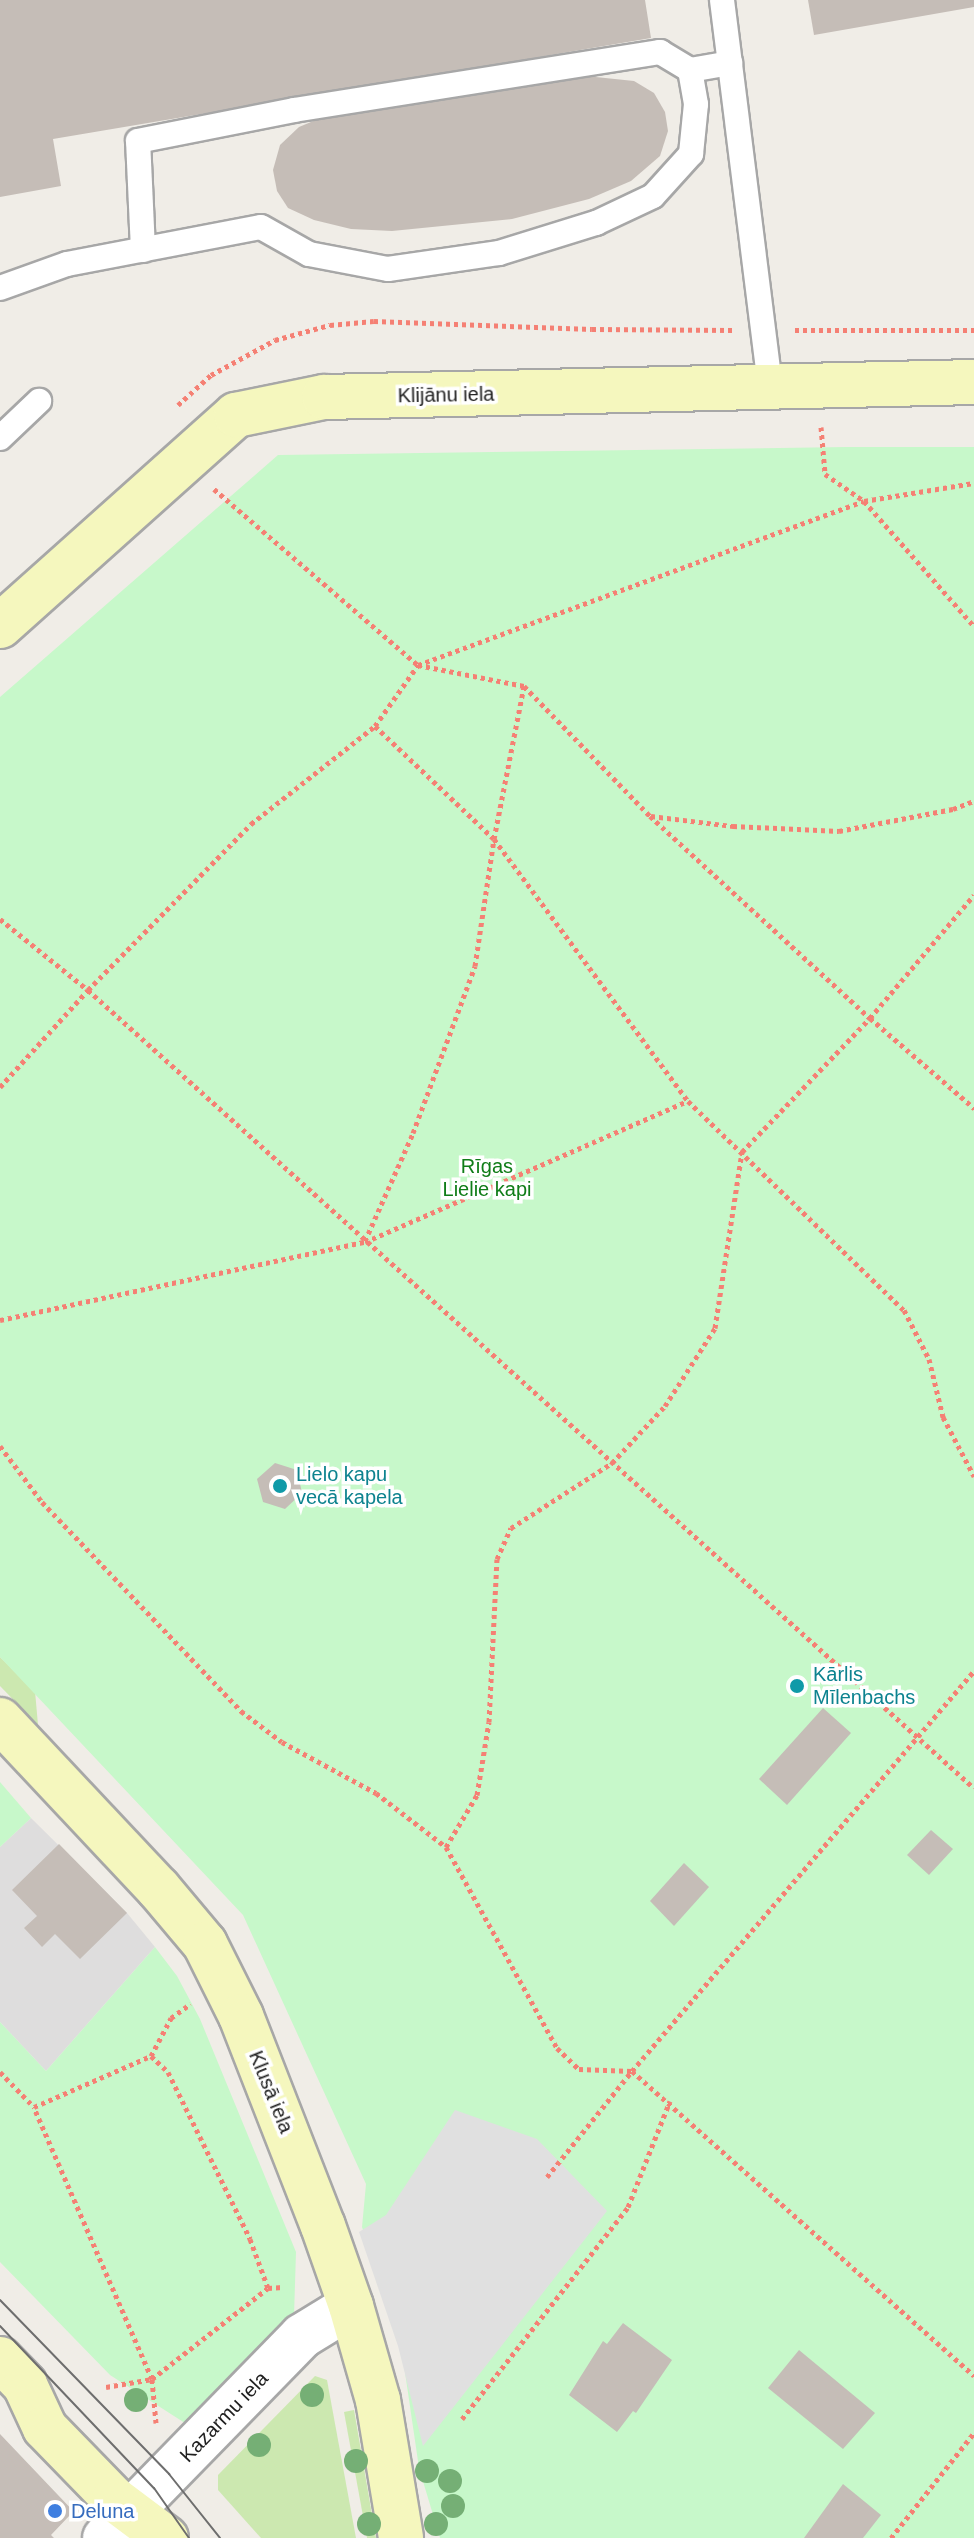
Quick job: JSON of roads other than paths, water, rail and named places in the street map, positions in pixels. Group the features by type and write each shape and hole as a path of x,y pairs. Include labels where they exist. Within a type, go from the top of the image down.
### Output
{"street":[{"name":"Klijānu iela","path":"0,626 236,415 324,397 974,382"},
{"name":"Klusā iela","path":"0,1720 158,1888 205,1944 278,2107 351,2306 378,2400 401,2538"},
{"name":"Kazarmu iela","path":"118,2524 302,2336 351,2306"},
{"path":"0,2359 25,2385 45,2428 118,2524 166,2538"}],"lane":[{"path":"722,0 770,388"},
{"path":"143,250 138,141 294,110 660,52 690,70 730,63"},
{"path":"0,288 67,264 261,227 309,254 388,269 499,253 596,223 653,196 691,154 696,104 690,70"},
{"path":"0,438 39,401"}],"tram line":[{"path":"0,2300 169,2474 220,2538"},
{"path":"0,2326 154,2488 189,2538"}],"place":[{"name":"Lielo kapu vecā kapela","path":"280,1486"},
{"name":"Kārlis Mīlenbachs","path":"797,1686"},
{"name":"Deluna","path":"55,2511"}],"park label":[{"name":"Rīgas Lielie kapi","path":"487,1178"}]}
